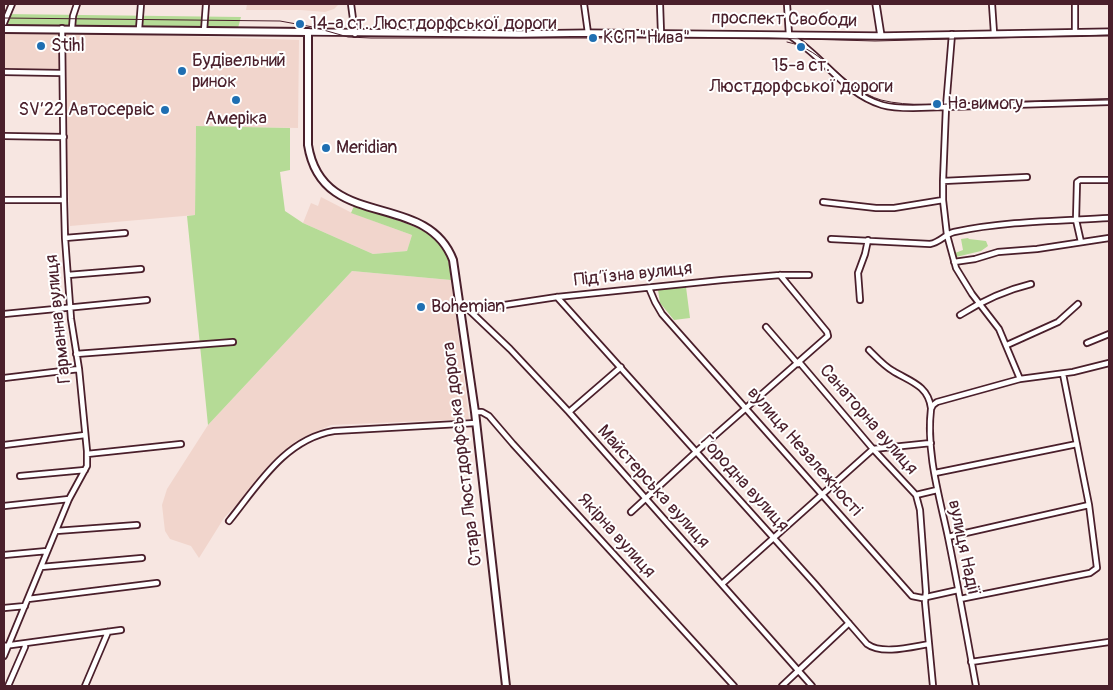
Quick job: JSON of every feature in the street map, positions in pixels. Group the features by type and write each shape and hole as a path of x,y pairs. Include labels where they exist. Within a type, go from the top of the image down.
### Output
{"main road":[{"path":"4,28 308,32"},
{"name":"Стара Люстдорфська дорога","path":"308,32 308,145 317,174 327,187 343,197 422,225 436,233 447,247 453,260 475,412 506,686"}],"street":[{"path":"4,23 12,4"},
{"path":"72,28 73,16 78,4"},
{"path":"139,29 140,4"},
{"path":"204,31 206,4"},
{"path":"351,4 355,34"},
{"path":"584,4 588,33"},
{"path":"660,4 661,33"},
{"path":"786,4 789,35 811,52 845,84 881,104 895,108 1109,102"},
{"path":"876,4 881,36"},
{"path":"992,4 994,34"},
{"path":"1075,4 1075,32"},
{"name":"Гарманна вулиця","path":"62,28 65,238 70,308 79,369 87,454 85,470"},
{"name":"проспект Свободи","path":"308,32 355,34 661,33 881,36 1109,32"},
{"path":"952,34 946,107 943,181 947,236 954,262 978,303 994,322 1020,379"},
{"path":"4,72 62,73"},
{"path":"4,136 64,137"},
{"path":"943,181 1027,177"},
{"path":"1081,242 1076,220 1076,182 1080,180 1109,180"},
{"path":"4,200 64,200"},
{"path":"823,202 876,208 894,208 943,200"},
{"path":"831,239 930,244 956,232 1008,224 1109,218"},
{"path":"65,238 125,233"},
{"path":"954,262 998,252 1037,249 1109,238"},
{"path":"860,300 858,273 868,240"},
{"path":"68,276 140,269"},
{"path":"631,512 829,335 780,275"},
{"name":"Підʼїзна вулиця","path":"460,309 470,310 557,297 780,275 808,276"},
{"path":"960,314 978,303 1031,284"},
{"name":"вулиця Незалежності","path":"649,288 662,314 910,594 916,598 925,597"},
{"name":"Городна вулиця","path":"557,297 867,644 878,650 929,644"},
{"path":"4,314 147,300"},
{"path":"1006,345 1058,322 1078,304"},
{"name":"Майстерська вулиця","path":"470,310 510,348 569,412 645,500 812,686"},
{"name":"Санаторна вулиця","path":"766,327 916,495"},
{"path":"1087,343 1109,334"},
{"path":"76,354 233,342"},
{"path":"869,350 892,371 920,386 928,398 930,412"},
{"path":"930,412 933,405 937,402 1020,379 1063,374 1109,363"},
{"path":"569,412 621,367"},
{"path":"4,378 79,369"},
{"path":"960,599 1094,572 1097,565 1089,505 1063,374"},
{"name":"Якірна вулиця","path":"475,412 482,412 489,416 734,686"},
{"name":"вулиця Надії","path":"930,412 931,443 937,490 948,537 976,686"},
{"path":"229,521 283,456 313,436 334,431 476,423"},
{"path":"4,445 85,435"},
{"path":"722,584 873,449 931,443"},
{"path":"87,454 181,444"},
{"path":"935,473 1076,444"},
{"path":"20,476 85,470"},
{"path":"4,656 6,646 28,599 69,499 85,470"},
{"path":"916,495 937,490"},
{"name":"вулиця Надії","path":"916,495 920,510 933,686"},
{"path":"4,506 69,499"},
{"path":"948,537 1089,505"},
{"path":"56,531 137,525"},
{"path":"4,555 47,551"},
{"path":"41,567 142,558"},
{"path":"28,599 157,583"},
{"path":"925,597 958,590"},
{"path":"4,608 25,606"},
{"path":"782,686 849,623"},
{"path":"6,646 121,630"},
{"path":"85,686 108,632"},
{"path":"971,662 1109,642"},
{"path":"8,686 25,644"}],"shaded area":[{"path":"247,4 339,4 334,9 325,12 246,10"},
{"path":"4,31 60,32 60,69 4,69"},
{"name":"Будівельний ринок","path":"66,32 299,40 298,128 196,126 195,215 70,226 64,103"},
{"path":"321,197 352,213 412,235 407,251 373,254 303,223 311,203 318,206"},
{"path":"352,271 451,280 469,419 331,425 296,441 224,518 199,558 191,546 170,539 165,531 162,505 167,489 208,425"}],"green space":[{"path":"4,14 241,17 238,28 4,26"},
{"path":"196,126 290,128 290,170 280,172 285,211 303,223 373,254 407,251 412,235 351,213 354,206 413,226 434,237 440,243 448,261 451,280 352,271 208,425 187,216 195,215"},
{"path":"968,238 986,241 988,246 981,251 956,257 955,253 963,250 961,239"},
{"path":"686,287 690,318 674,320 660,303 658,290"}],"tram line":[{"path":"4,18 280,21 313,27 348,37 371,38 768,38 875,41 1109,35"},
{"path":"787,42 813,52 845,79 868,95 881,100 903,104 1109,100"}],"place":[{"name":"14-а ст. Люстдорфської дороги","path":"300,24"},
{"name":"КСП \"Нива\"","path":"593,38"},
{"name":"Stihl","path":"41,46"},
{"name":"15-а ст. Люстдорфської дороги","path":"801,47"},
{"name":"Будівельний ринок","path":"182,71"},
{"name":"Амеріка","path":"236,100"},
{"name":"На вимогу","path":"937,104"},
{"name":"SV’22 Автосервіс","path":"165,110"},
{"name":"Meridian","path":"326,148"},
{"name":"Bohemian","path":"421,307"}]}
